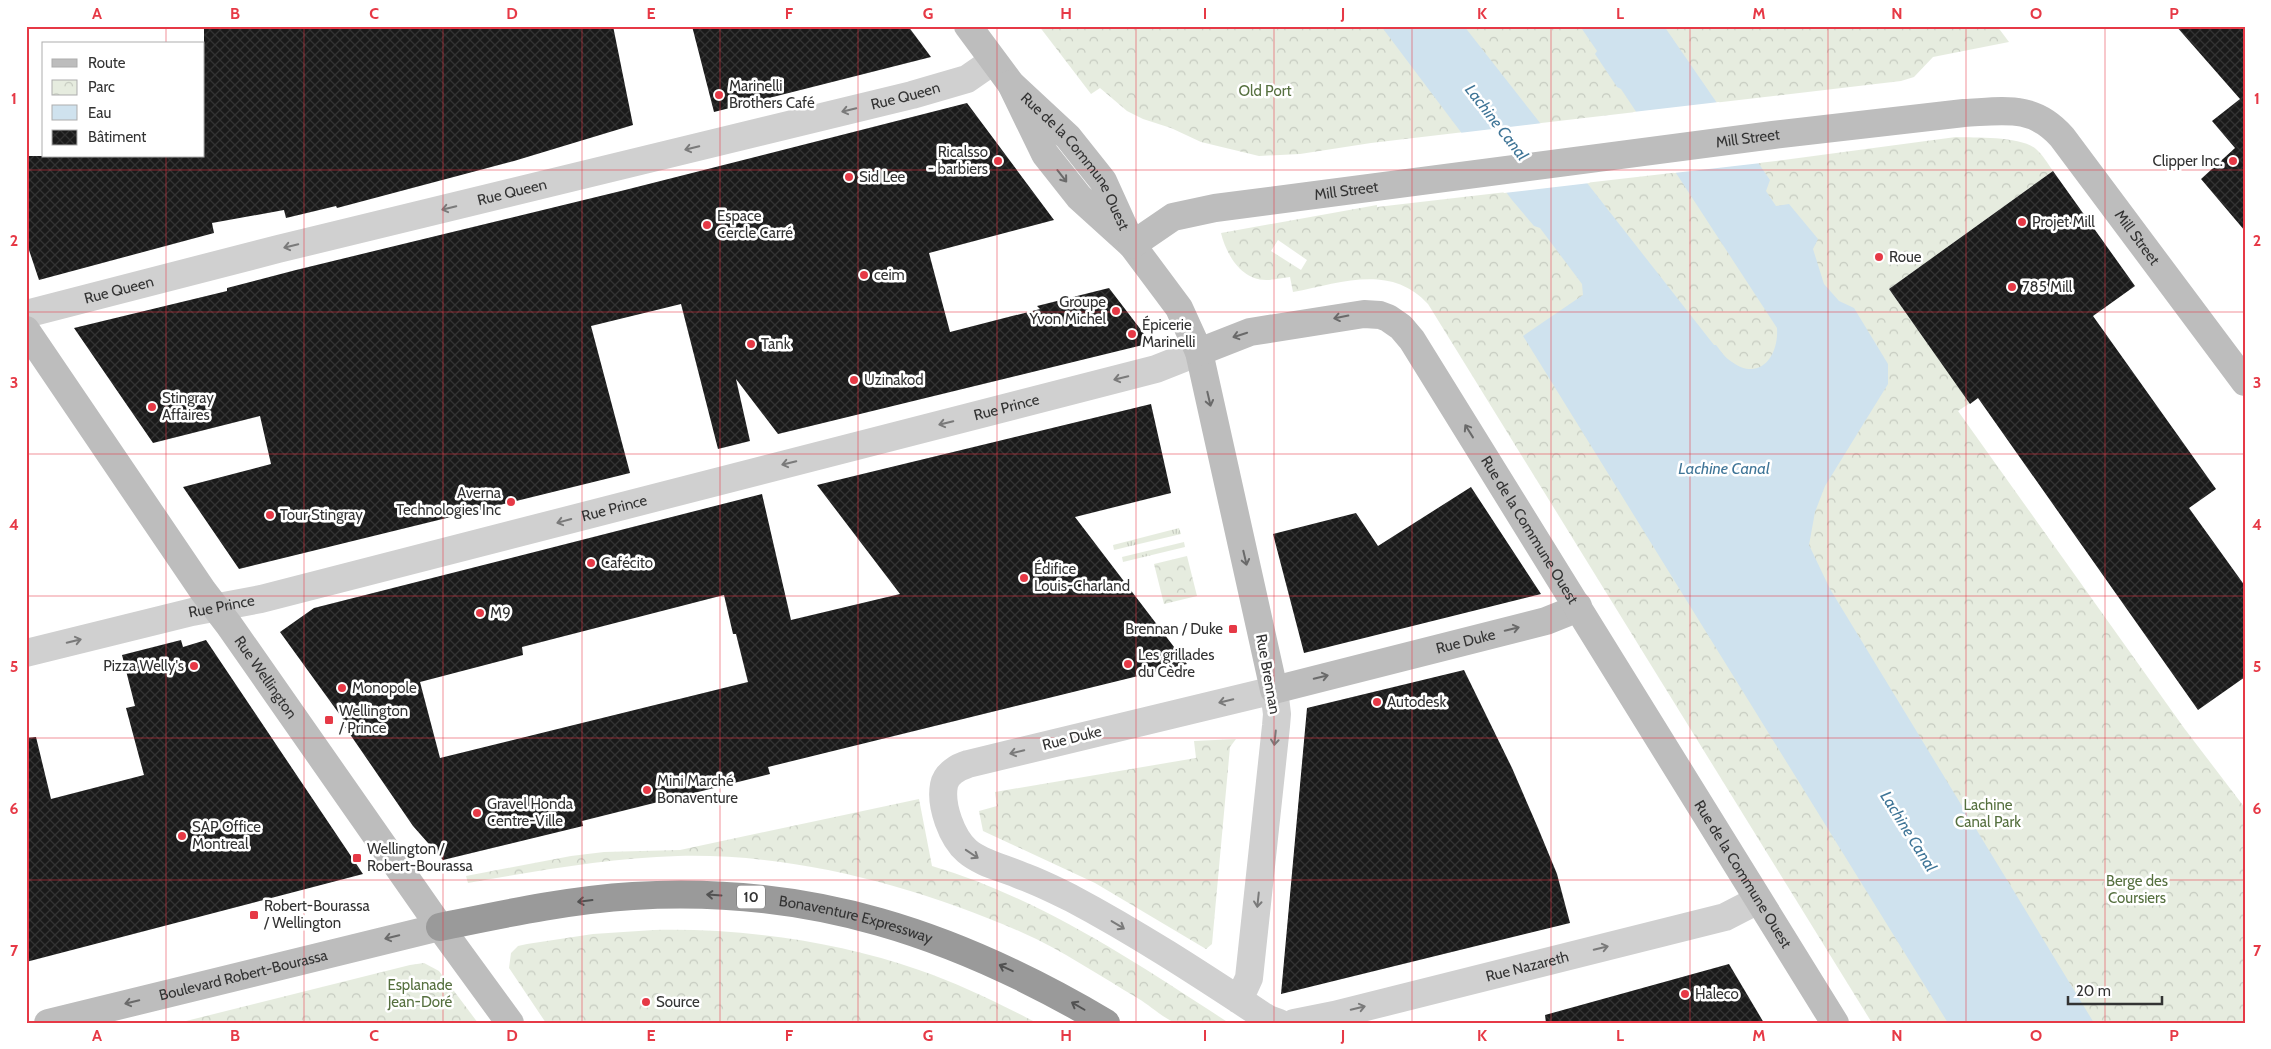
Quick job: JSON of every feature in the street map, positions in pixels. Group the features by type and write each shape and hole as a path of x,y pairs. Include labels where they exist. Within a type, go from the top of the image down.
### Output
{"highway":[{"name":"Bonaventure Expressway","path":"440,927 527,909 634,896 704,894 782,902 866,918 934,938 1021,975 1106,1023"}],"street":[{"name":"Rue de la Commune Ouest","path":"968,26 1011,84 1068,137 1103,181 1132,245 1179,308 1199,352 1250,332 1353,314 1380,315 1394,321 1412,340 1835,1023"},
{"name":"Rue Queen","path":"26,314 278,249 912,95 967,79 993,61"},
{"name":"Mill Street","path":"1132,245 1165,222 1183,214 1773,135 1989,112 2023,113 2044,119 2078,155 2245,382"},
{"name":"Rue Wellington","path":"26,330 216,607 334,772 440,927 510,1023"},
{"name":"Rue Prince","path":"26,653 216,607 267,597 1156,369 1199,352"},
{"name":"Rue Brennan","path":"1199,352 1274,690 1277,714 1250,969 1247,986 1239,1000"},
{"name":"Rue Duke","path":"1239,1000 1097,913 1047,887 969,852 956,838 948,817 944,785 952,772 968,764 1274,690 1558,617 1578,606"},
{"name":"Rue Nazareth","path":"1294,1023 1725,917 1758,900"},
{"name":"Boulevard Robert-Bourassa","path":"48,1023 440,927"},
{"path":"1239,1000 1268,1019 1279,1023"}],"green space":[{"name":"Old Port","path":"1039,26 1997,26 2009,42 1933,57 1914,77 1901,81 1371,143 1300,154 1259,156 1201,142 1171,128 1143,119 1127,111 1100,88 1091,94"},
{"name":"Lachine Canal Park","path":"1956,137 1986,138 2009,140 2029,145 2039,151 2053,171 1889,289 1970,403 1958,411 2184,728 2245,808 2245,1023 1872,1023 1428,304 1414,291 1398,284 1381,280 1347,281 1293,292 1290,277 1269,280 1257,279 1242,271 1231,257 1221,233 1377,205 1377,207 1776,161","holes":["1278,240 1307,260 1301,270 1271,251"]},
{"path":"1179,528 1181,534 1114,550 1113,545"},
{"path":"1184,542 1185,547 1123,562 1122,557"},
{"path":"1187,556 1197,596 1164,604 1154,564"},
{"path":"1236,739 1230,747 1212,944 1206,949 1095,883 983,831 979,811 997,806 995,792 1196,758 1194,741"},
{"path":"919,799 932,866 972,879 1011,895 1049,914 1122,955 1229,1023 1176,1023 1081,964 1021,932 981,915 897,887 810,867 766,860 678,856 599,862 468,883 466,876 571,856 604,852 680,850"},
{"path":"654,930 720,931 754,934 788,938 855,951 949,981 1037,1023 546,1023 509,968 511,953 518,946 593,934"},
{"name":"Esplanade Jean-Doré","path":"424,963 439,971 478,1023 178,1023 410,965"}],"water":[{"name":"Lachine Canal","path":"1381,26 1464,26 1714,345 1730,360 1742,367 1751,369 1766,363 1775,348 1777,328 1633,107 1595,54 1597,51 1580,26 1664,26 1770,180 1766,191 1776,206 1789,204 1818,239 1813,249 1824,284 1839,301 1854,308 1888,364 1888,384 1825,486 1815,512 1809,545 1830,589 2094,1023 1948,1023 1523,336 1583,295 1582,284 1540,228 1534,226 1512,200"}],"pier":[{"path":"1719,102 1761,163 1674,173 1633,112"},
{"path":"1543,123 1590,183 1504,193 1459,133"}],"building":[{"path":"204,26 613,26 633,125 514,161 337,208 336,206 286,218 284,210 212,223 214,233 39,280 26,241 26,156 42,156 42,158 205,158"},
{"path":"692,26 908,26 931,57 714,112"},
{"path":"2176,26 2245,26 2245,231 2201,179 2235,148 2212,121 2240,99"},
{"path":"967,103 1054,220 929,253 950,332 1040,309 1037,306 1109,288 1151,343 778,434 736,379 750,441 718,449 681,304 591,326 630,473 239,569 183,487 271,464 260,416 153,443 74,328 227,291 227,288 296,270 625,190"},
{"path":"2053,171 2135,286 2093,316 2216,489 2189,508 2245,586 2245,677 2198,710 1978,398 1970,404 1889,289"},
{"path":"1151,404 1171,493 1075,517 1187,664 768,767 770,774 582,821 583,826 443,860 413,826 345,727 348,726 280,632 314,608 762,494 791,620 900,594 817,485","holes":["724,595 733,634 736,634 748,682 440,758 420,682 523,655 522,647"]},
{"path":"1471,487 1541,594 1304,653 1273,534 1356,513 1378,546"},
{"name":"SAP Office Montreal","path":"181,640 183,647 206,640 363,874 26,962 26,738 36,737 51,799 144,775 126,708 135,706 122,655"},
{"path":"1464,670 1512,768 1538,828 1557,874 1570,923 1281,994 1307,708"},
{"name":"Haleco","path":"1729,964 1764,1023 1546,1023 1545,1015"}],"place":[{"name":"Marinelli Brothers Café","path":"719,95"},
{"name":"Ricalsso - barbiers","path":"998,161"},
{"name":"Clipper Inc.","path":"2233,161"},
{"name":"Sid Lee","path":"849,177"},
{"name":"Projet Mill","path":"2022,222"},
{"name":"Espace Cercle Carré","path":"707,225"},
{"name":"Roue","path":"1879,257"},
{"name":"ceim","path":"864,275"},
{"name":"785 Mill","path":"2012,287"},
{"name":"Groupe Yvon Michel","path":"1116,311"},
{"name":"Épicerie Marinelli","path":"1132,334"},
{"name":"Tank","path":"751,344"},
{"name":"Uzinakod","path":"854,380"},
{"name":"Stingray Affaires","path":"152,407"},
{"name":"Averna Technologies Inc","path":"511,502"},
{"name":"Tour Stingray","path":"270,515"},
{"name":"Cafécito","path":"591,563"},
{"name":"Édifice Louis-Charland","path":"1024,578"},
{"name":"M9","path":"480,613"},
{"name":"Brennan / Duke","path":"1233,629"},
{"name":"Les grillades du Cèdre","path":"1128,664"},
{"name":"Pizza Welly's","path":"194,666"},
{"name":"Monopole","path":"342,688"},
{"name":"Autodesk","path":"1377,702"},
{"name":"Wellington / Prince","path":"329,720"},
{"name":"Mini Marché Bonaventure","path":"647,790"},
{"name":"Gravel Honda Centre-Ville","path":"477,813"},
{"name":"SAP Office Montreal","path":"182,836"},
{"name":"Wellington / Robert-Bourassa","path":"357,858"},
{"name":"Robert-Bourassa / Wellington","path":"254,915"},
{"name":"Haleco","path":"1685,994"},
{"name":"Source","path":"646,1002"}],"park label":[{"name":"Berge des Coursiers","path":"2137,890"}]}
